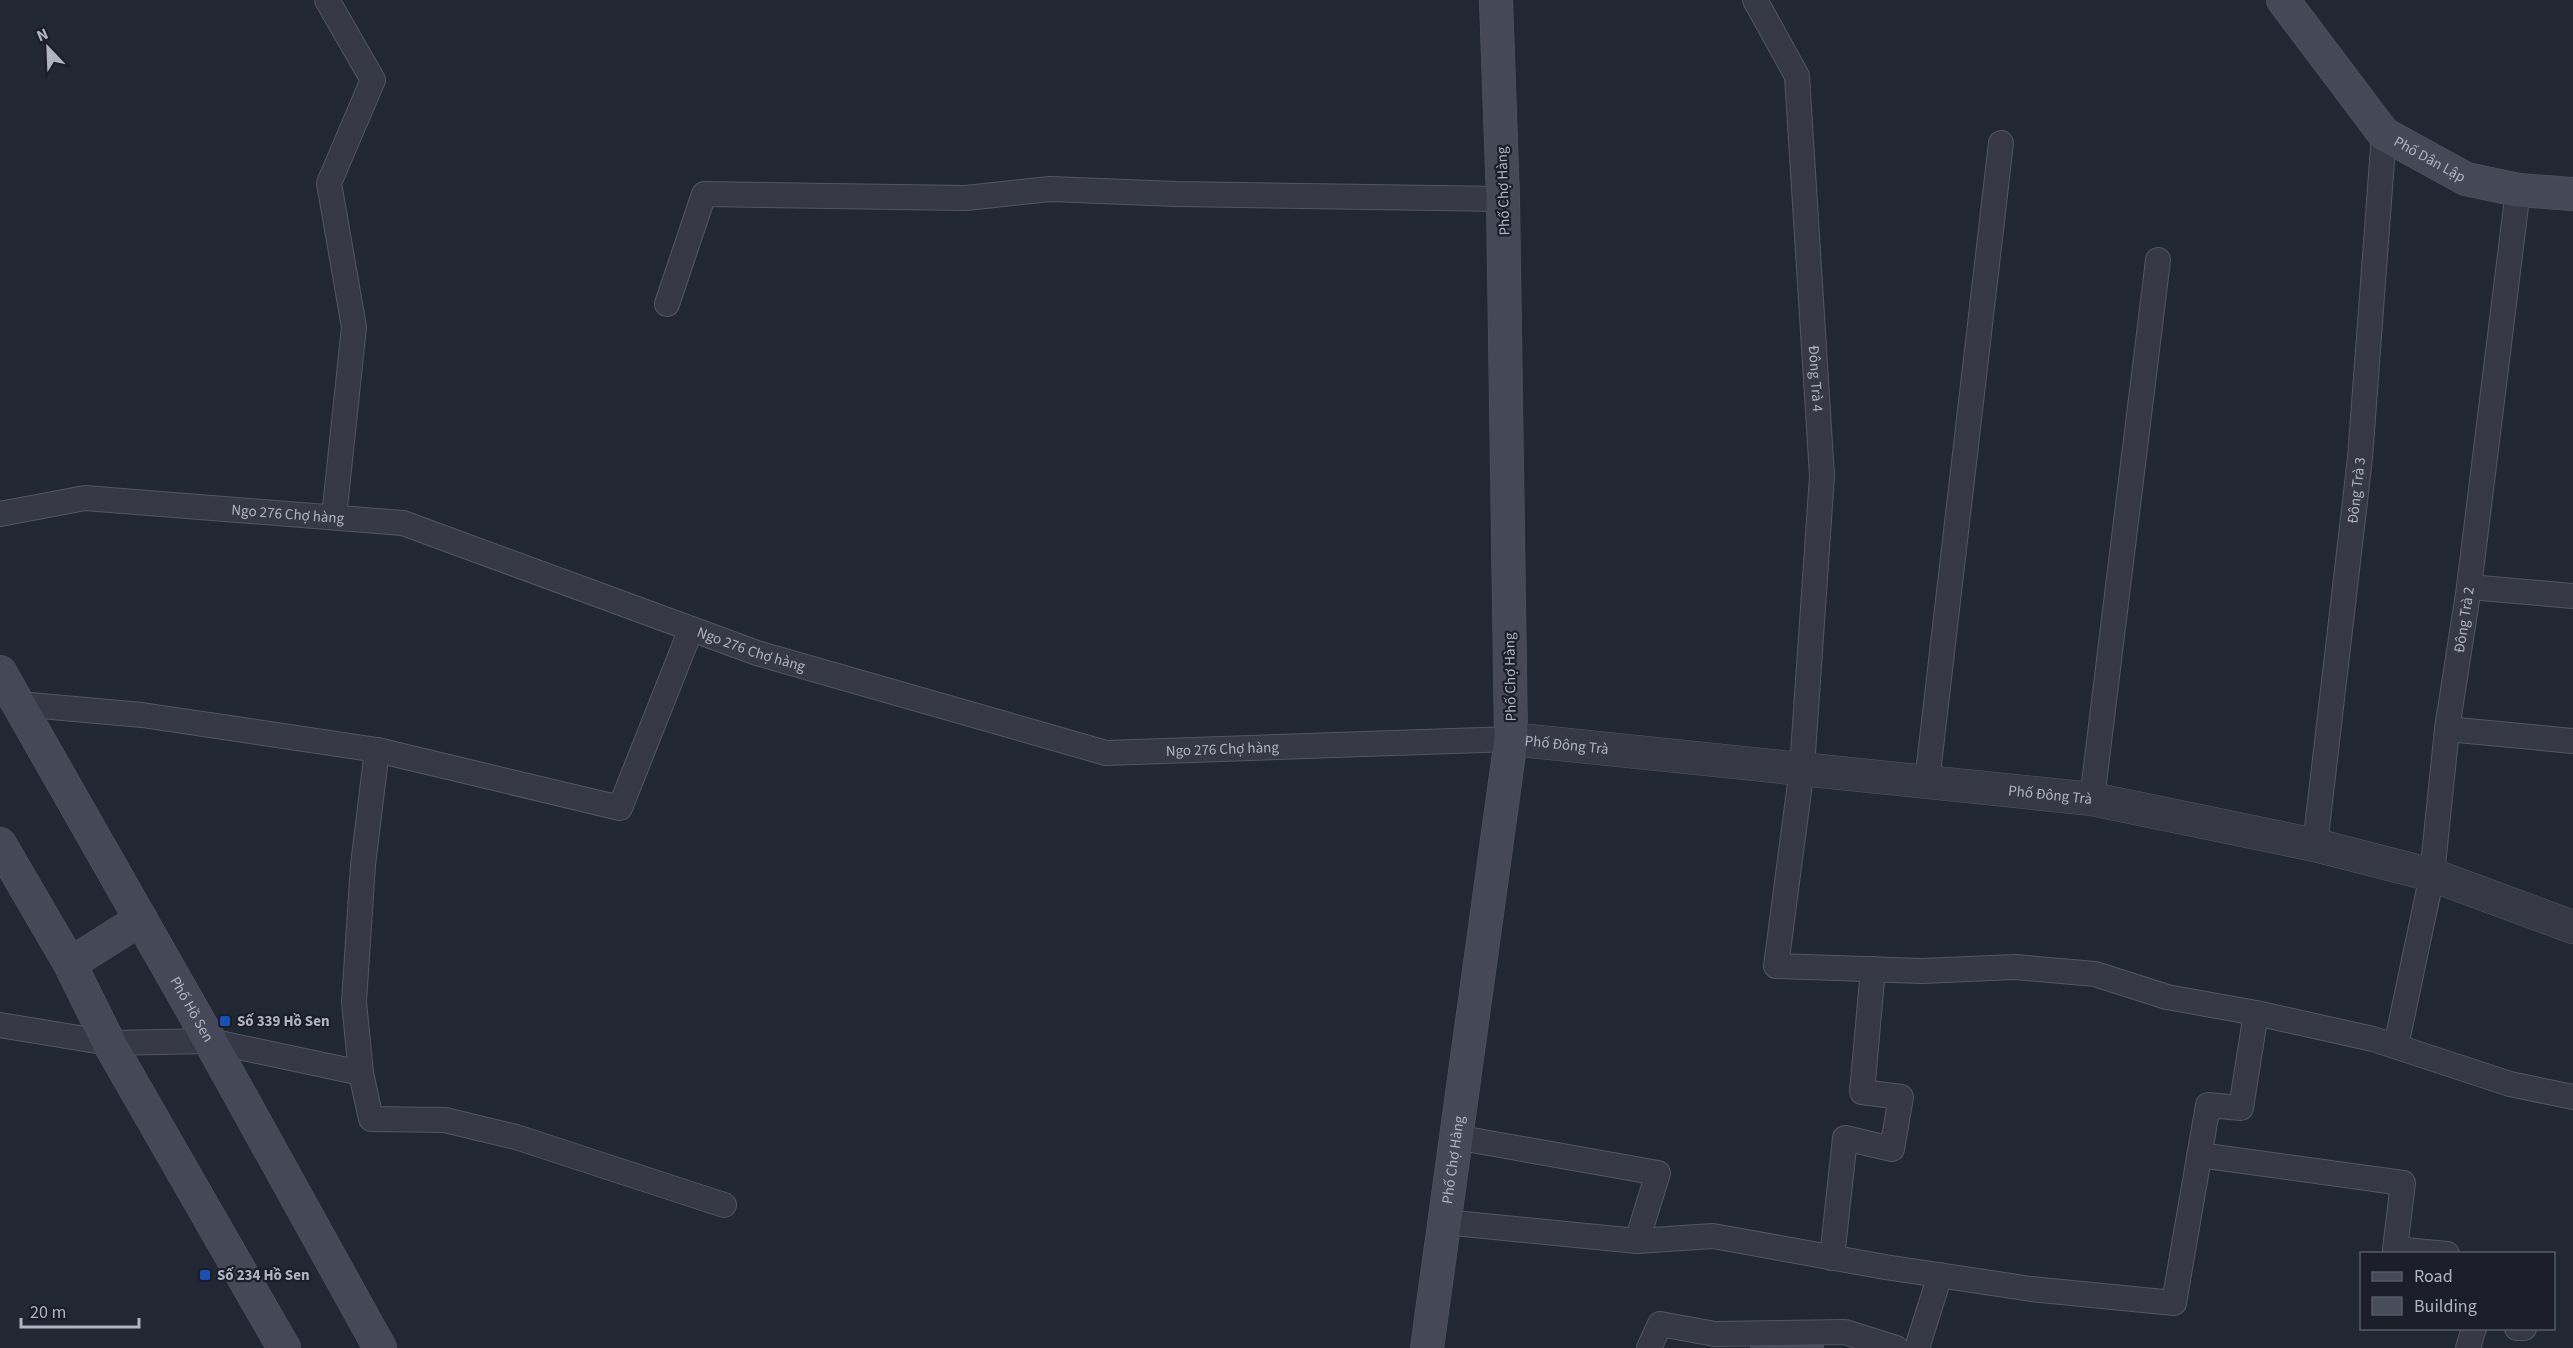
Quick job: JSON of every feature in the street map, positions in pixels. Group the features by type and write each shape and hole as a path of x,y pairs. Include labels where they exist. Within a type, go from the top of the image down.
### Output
{"street":[{"name":"Phố Chợ Hàng","path":"1427,1348 1511,739 1503,199 1496,0"},
{"name":"Phố Dân Lập","path":"2283,0 2384,134 2466,179 2518,190 2573,194"},
{"name":"Phố Hồ Sen","path":"0,672 210,1041 380,1348"},
{"name":"Phố Đông Trà","path":"1511,739 2092,799 2315,845 2432,874 2573,927"},
{"path":"0,844 70,964 109,1043 284,1348"},
{"path":"70,964 141,919"}],"lane":[{"path":"327,0 373,80 329,183 354,327 334,517"},
{"name":"Đông Trà 4","path":"1755,0 1797,76 1822,476 1802,768 1776,966 1873,969"},
{"name":"Đông Trà 3","path":"2315,845 2360,458 2384,134"},
{"path":"1927,782 2001,143"},
{"path":"667,304 704,194 966,198 1050,189 1176,194 1503,199"},
{"name":"Đông Trà 2","path":"2396,1046 2432,874 2447,729 2469,587 2518,190"},
{"path":"2092,799 2158,260"},
{"name":"Ngo 276 Chợ hàng","path":"0,514 85,498 403,523 757,653 1106,753 1511,739"},
{"path":"2469,587 2573,596"},
{"path":"19,704 142,715 377,750 620,808 691,629"},
{"path":"2447,729 2573,741"},
{"path":"377,750 363,865 354,1002 361,1073 371,1119 445,1120 496,1132 724,1205"},
{"path":"1832,1258 1845,1138 1892,1149 1901,1097 1862,1092 1873,969 1922,971 2015,967 2095,974 2167,997 2256,1013 2396,1046 2510,1084 2573,1097"},
{"path":"1444,1222 1637,1241 1713,1236 1832,1258 2031,1289 2174,1303 2208,1105 2241,1108 2256,1013"},
{"path":"0,1025 109,1043 210,1041 361,1073"},
{"path":"1455,1137 1658,1173 1637,1241"},
{"path":"2199,1155 2403,1183 2395,1249 2426,1252"},
{"path":"1917,1348 1940,1275"},
{"path":"1649,1348 1660,1324 1714,1334 1845,1332 1896,1348"},
{"path":"2468,1348 2474,1330"}],"building":[{"path":"1750,1343 1824,1345 1824,1348 1750,1348"}],"place":[{"name":"Số 339 Hồ Sen","path":"225,1021"},
{"name":"Số 234 Hồ Sen","path":"205,1275"}]}
